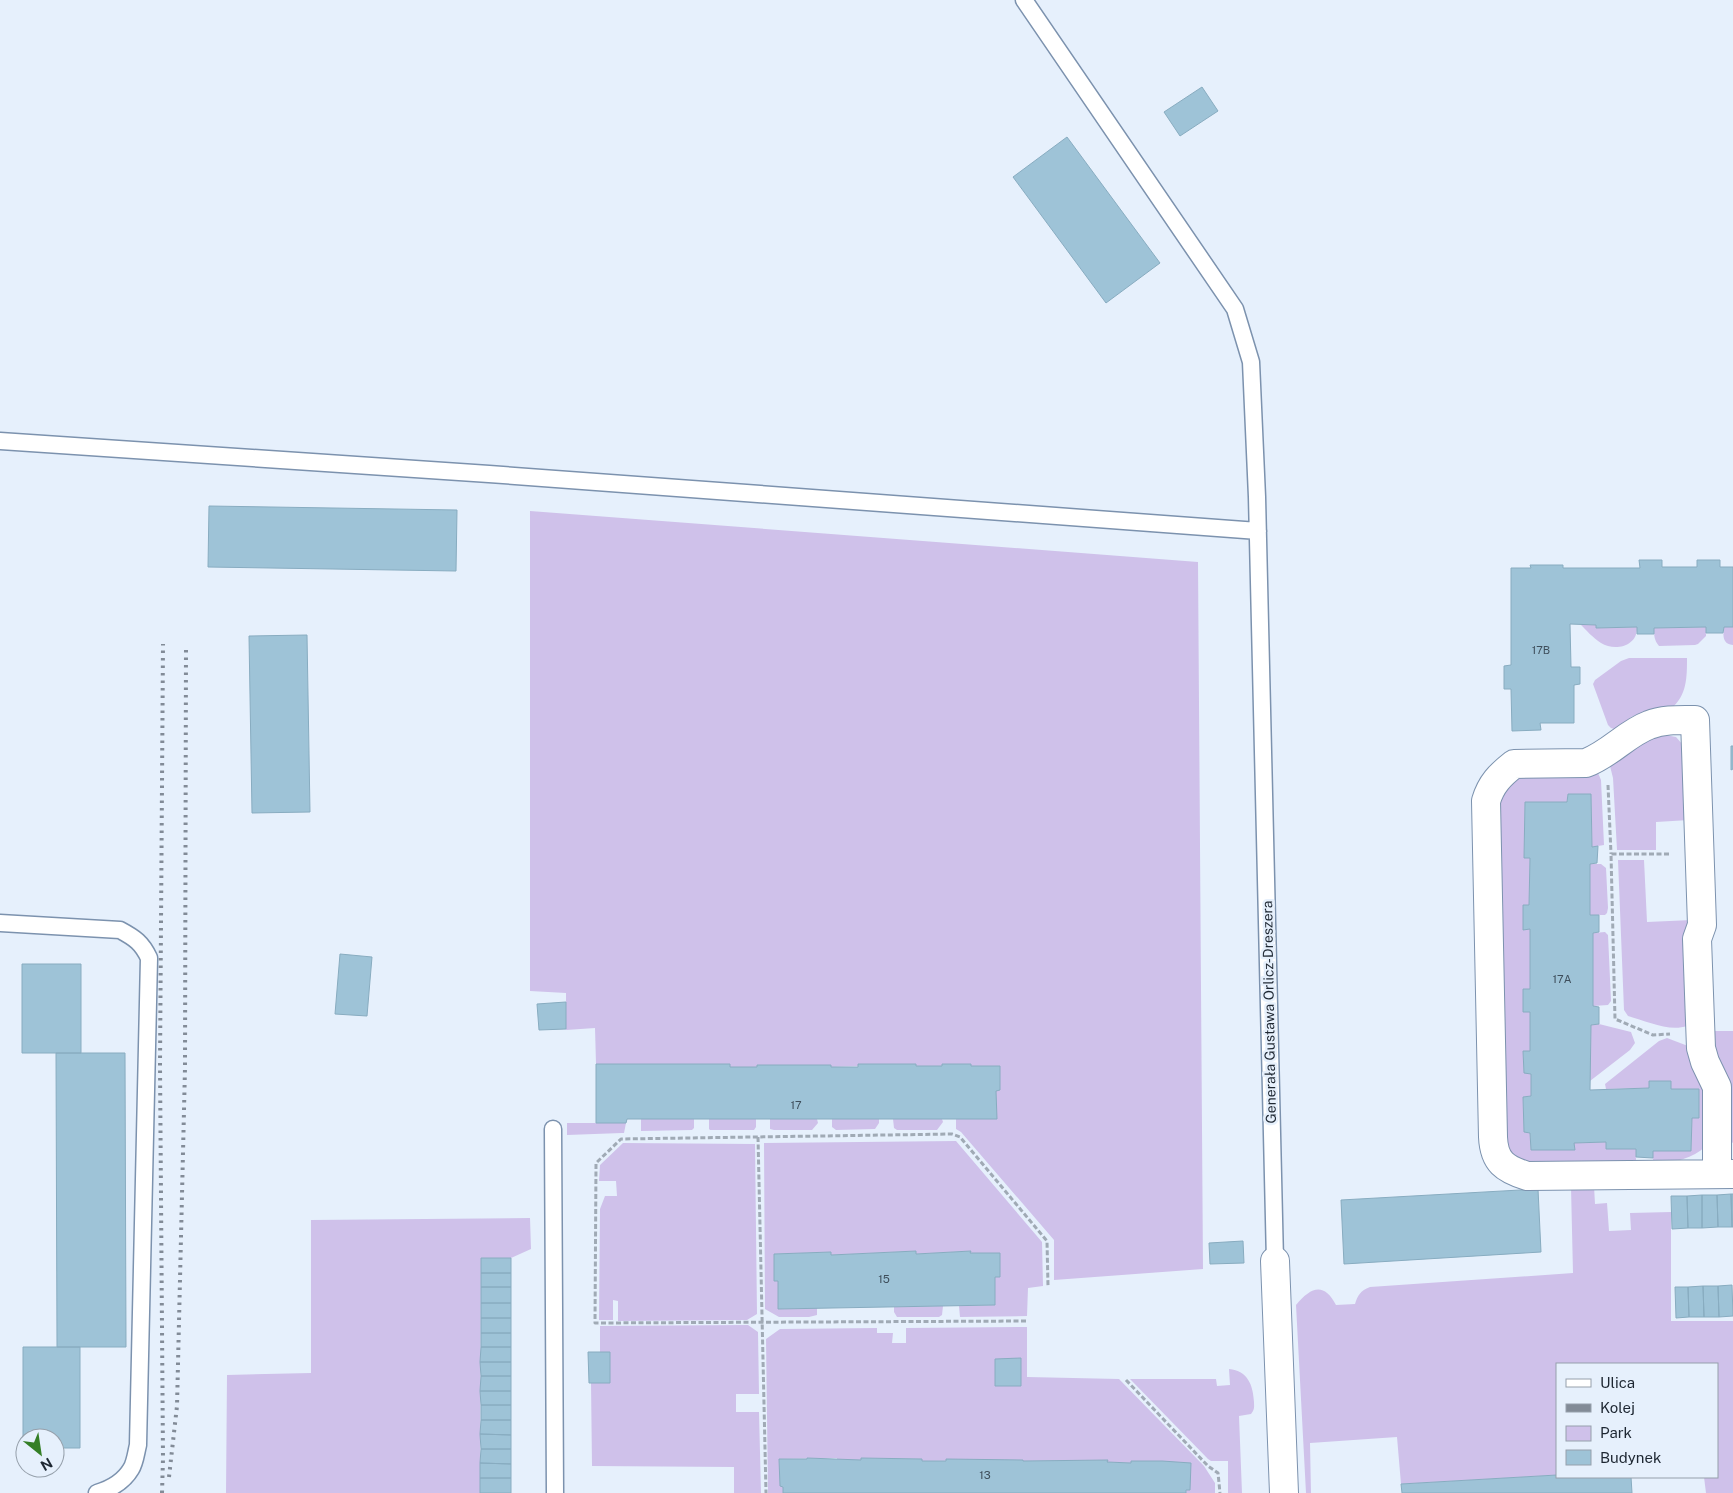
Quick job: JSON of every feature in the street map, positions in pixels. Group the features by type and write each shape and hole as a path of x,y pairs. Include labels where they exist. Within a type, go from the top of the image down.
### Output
{"street":[{"path":"1669,720 1695,720 1700,853 1702,925 1697,939 1701,1048 1705,1062 1717,1087 1725,1174 1528,1176 1510,1171 1497,1155 1494,1147 1486,801 1494,781 1514,764 1586,763 1597,759 1637,730 1650,724 1669,720"},
{"name":"Generała Gustawa Orlicz-Dreszera","path":"1275,1261 1284,1493"}],"lane":[{"name":"Generała Gustawa Orlicz-Dreszera","path":"1024,0 1235,309 1251,362 1258,530 1275,1261"},
{"path":"0,441 489,474 1258,530"},
{"path":"0,923 120,930 136,939 144,948 149,958 138,1445 131,1469 120,1481 106,1490 97,1493"},
{"path":"553,1130 555,1493"}],"path":[{"path":"1597,759 1608,781 1615,1019 1653,1035"},
{"path":"1611,854 1700,853"},
{"path":"1026,1321 595,1323 596,1163 621,1139 952,1134 960,1137 1047,1241 1048,1286"},
{"path":"758,1137 766,1493"},
{"path":"1126,1380 1208,1466 1218,1473 1220,1493"}],"green space":[{"path":"530,511 1198,562 1203,1269 1054,1280 1054,1240 961,1132 956,1129 956,1119 996,1119 996,1091 1000,1090 999,1066 942,1064 942,1066 916,1066 916,1064 831,1067 831,1065 757,1065 757,1067 730,1067 729,1064 596,1064 595,1028 566,1030 566,993 530,991"},
{"path":"1580,624 1596,625 1596,628 1637,627 1634,639 1630,643 1625,646 1613,647 1598,641"},
{"path":"1706,627 1706,636 1695,645 1659,646 1656,642 1654,628"},
{"path":"1724,627 1733,627 1733,645 1725,641"},
{"path":"1629,658 1687,658 1685,686 1680,698 1671,709 1638,714 1631,717 1617,730 1608,725 1593,684 1595,680 1621,661"},
{"path":"1660,734 1676,737 1683,745 1689,820 1656,822 1656,850 1617,850 1613,778 1610,766 1633,743"},
{"path":"1598,773 1601,780 1604,845 1592,847 1591,794 1568,794 1567,802 1525,802 1524,857 1530,858 1529,905 1523,906 1523,929 1530,929 1530,989 1523,989 1524,1012 1530,1012 1530,1051 1523,1051 1524,1072 1531,1074 1531,1096 1523,1097 1524,1132 1530,1133 1531,1150 1574,1150 1574,1143 1606,1142 1606,1149 1636,1149 1636,1161 1634,1164 1532,1168 1504,1149 1498,802 1501,791 1520,774"},
{"path":"1618,860 1644,860 1647,922 1692,920 1687,1026 1665,1027 1628,1016 1624,1010"},
{"path":"1590,864 1601,864 1606,868 1608,908 1605,915 1590,915"},
{"path":"1605,932 1608,935 1611,1001 1608,1005 1593,1006 1593,933"},
{"path":"1599,1024 1631,1032 1635,1043 1630,1050 1590,1081 1591,1025"},
{"path":"1715,1031 1733,1031 1733,1143 1730,1141 1711,1035"},
{"path":"1667,1038 1688,1046 1705,1081 1706,1146 1689,1157 1657,1165 1653,1161 1653,1151 1691,1151 1692,1118 1699,1117 1699,1089 1671,1089 1671,1081 1649,1081 1649,1088 1606,1089 1605,1084 1659,1041"},
{"path":"641,1119 694,1119 694,1128 692,1130 641,1131"},
{"path":"709,1119 756,1119 756,1127 754,1130 710,1130"},
{"path":"770,1119 817,1119 818,1123 812,1130 774,1130 770,1129"},
{"path":"832,1119 879,1119 879,1123 875,1129 836,1130 832,1127"},
{"path":"893,1119 942,1119 943,1122 937,1130 897,1130 894,1128"},
{"path":"567,1123 626,1123 624,1133 567,1135"},
{"path":"956,1141 1042,1242 1043,1286 1028,1288 1027,1316 960,1317 959,1306 995,1305 995,1277 1000,1276 999,1253 970,1253 970,1251 916,1254 915,1251 831,1255 831,1252 774,1254 774,1280 778,1281 778,1309 817,1308 817,1315 809,1317 779,1317 765,1309 764,1143"},
{"path":"623,1143 755,1144 757,1314 747,1320 618,1321 618,1301 613,1300 613,1320 599,1320 600,1209 605,1196 617,1196 616,1181 599,1181 600,1165"},
{"path":"1594,1186 1595,1204 1607,1203 1609,1231 1631,1230 1630,1213 1671,1212 1671,1321 1733,1321 1733,1493 1706,1493 1704,1478 1718,1478 1718,1363 1556,1363 1556,1475 1401,1484 1397,1437 1310,1443 1311,1493 1306,1493 1296,1305 1307,1294 1317,1290 1327,1293 1336,1305 1355,1304 1360,1294 1370,1287 1573,1273 1571,1187"},
{"path":"530,1218 531,1249 511,1258 481,1258 480,1493 226,1493 227,1375 311,1373 311,1220"},
{"path":"943,1306 942,1315 939,1317 897,1317 894,1312 894,1307"},
{"path":"748,1325 758,1332 759,1394 736,1394 736,1412 759,1412 761,1493 734,1493 734,1467 592,1466 591,1383 610,1383 610,1352 600,1352 600,1326"},
{"path":"1027,1327 1027,1377 1119,1379 1204,1466 1215,1483 1215,1493 1186,1493 1190,1463 1132,1461 1131,1463 1107,1462 1107,1460 922,1461 922,1459 862,1458 861,1460 837,1460 837,1458 779,1459 780,1486 783,1487 783,1493 768,1493 766,1339 780,1329 877,1328 877,1333 893,1333 892,1343 906,1343 906,1328","holes":["995,1359 1021,1359 1021,1385 995,1386"]},
{"path":"1229,1369 1245,1376 1251,1385 1253,1396 1254,1409 1251,1414 1239,1416 1242,1493 1228,1493 1228,1461 1211,1461 1208,1459 1130,1379 1216,1379 1217,1386 1230,1385"}],"building":[{"path":"1202,87 1218,111 1180,136 1164,112"},
{"path":"1067,137 1160,263 1106,303 1013,177"},
{"path":"209,506 457,510 456,571 208,567"},
{"path":"1639,560 1662,560 1662,567 1697,567 1697,560 1720,560 1720,567 1733,567 1733,627 1724,627 1723,633 1706,633 1706,627 1654,628 1654,634 1637,634 1637,627 1596,628 1596,625 1570,624 1571,667 1580,667 1580,684 1574,685 1574,723 1540,723 1541,730 1512,731 1511,689 1504,689 1504,666 1511,665 1511,568 1531,568 1530,565 1563,565 1563,568 1640,568"},
{"path":"307,635 310,812 252,813 249,636"},
{"path":"1731,746 1733,746 1733,769 1731,770"},
{"path":"1568,794 1591,794 1592,847 1598,846 1597,863 1590,864 1590,915 1599,915 1599,932 1593,933 1593,1006 1599,1007 1599,1024 1591,1025 1590,1090 1649,1088 1649,1081 1671,1081 1671,1089 1699,1089 1699,1118 1692,1118 1691,1151 1653,1151 1653,1158 1636,1157 1636,1149 1606,1149 1606,1142 1574,1143 1575,1150 1531,1150 1530,1133 1524,1132 1523,1097 1531,1096 1531,1074 1524,1073 1523,1051 1530,1051 1530,1012 1523,1012 1523,989 1530,989 1530,929 1523,930 1523,905 1529,905 1530,858 1524,858 1525,802 1567,802"},
{"path":"340,954 372,957 367,1016 335,1014"},
{"path":"22,964 81,964 81,1053 22,1053"},
{"path":"566,1002 566,1029 539,1030 537,1004"},
{"path":"56,1053 125,1053 126,1347 57,1347"},
{"path":"596,1064 730,1064 730,1067 831,1065 831,1067 858,1067 858,1064 942,1066 942,1064 971,1064 971,1066 1000,1066 1000,1090 996,1091 997,1119 627,1119 626,1123 596,1123"},
{"path":"1538,1189 1541,1252 1344,1264 1341,1200"},
{"path":"1731,1194 1732,1227 1718,1227 1717,1195"},
{"path":"1731,1194 1733,1194 1733,1227 1732,1227"},
{"path":"1702,1195 1702,1228 1688,1228 1687,1196"},
{"path":"1702,1195 1717,1195 1718,1227 1702,1228"},
{"path":"1671,1196 1687,1196 1688,1228 1672,1229"},
{"path":"1243,1241 1244,1263 1210,1264 1209,1243"},
{"path":"916,1251 916,1254 971,1251 970,1253 1000,1253 1000,1277 995,1277 995,1305 778,1309 778,1281 774,1281 774,1254 831,1252 831,1255"},
{"path":"481,1258 511,1258 511,1273 481,1273"},
{"path":"481,1273 511,1273 511,1287 481,1287"},
{"path":"1732,1285 1733,1316 1719,1317 1718,1286"},
{"path":"1703,1286 1718,1286 1719,1317 1704,1317"},
{"path":"1703,1286 1704,1317 1689,1317 1688,1287"},
{"path":"481,1287 511,1287 511,1303 481,1303"},
{"path":"1675,1287 1688,1287 1689,1317 1676,1318"},
{"path":"481,1303 511,1303 511,1318 481,1318"},
{"path":"481,1318 511,1318 511,1333 481,1333"},
{"path":"481,1333 511,1333 511,1347 481,1347"},
{"path":"23,1347 80,1347 80,1448 65,1448 65,1428 23,1428"},
{"path":"481,1347 511,1347 511,1362 480,1362"},
{"path":"588,1352 610,1352 610,1383 589,1383"},
{"path":"1021,1358 1021,1386 995,1386 995,1359"},
{"path":"480,1362 511,1362 511,1376 481,1376"},
{"path":"481,1376 511,1376 511,1391 480,1391"},
{"path":"480,1391 511,1391 511,1405 481,1405"},
{"path":"481,1405 511,1405 511,1420 481,1420"},
{"path":"481,1420 511,1420 511,1435 480,1434"},
{"path":"480,1434 511,1435 511,1449 481,1449"},
{"path":"481,1449 511,1449 511,1464 480,1463"},
{"path":"861,1458 922,1459 922,1461 946,1461 946,1459 1023,1461 1108,1460 1107,1462 1162,1461 1191,1463 1190,1490 1186,1490 1186,1493 783,1493 783,1487 780,1486 779,1459 861,1460"},
{"path":"480,1463 511,1464 511,1478 480,1478"},
{"path":"1556,1475 1556,1478 1631,1478 1632,1493 1402,1493 1401,1484"},
{"path":"480,1478 511,1478 511,1493 480,1493"}],"railway":[{"path":"162,1493 160,1065 163,644"},
{"path":"169,1477 177,1406 185,1068 186,645"}]}
